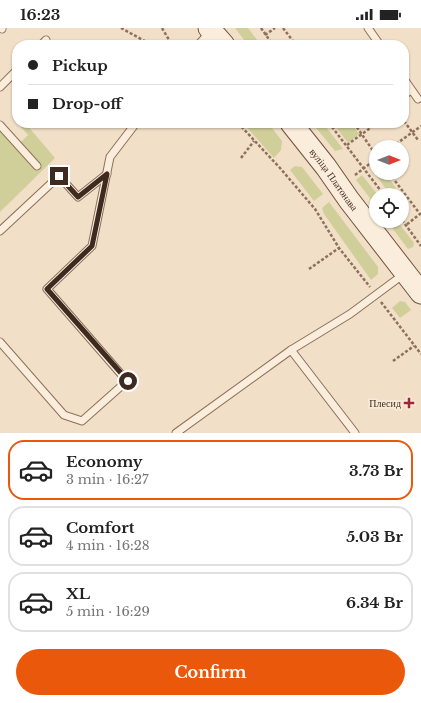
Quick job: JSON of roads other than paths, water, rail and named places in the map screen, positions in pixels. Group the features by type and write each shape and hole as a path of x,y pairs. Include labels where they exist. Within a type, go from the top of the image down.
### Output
{"main road":[{"name":"вуліца Платонава","path":"295,128 421,293"}],"lane":[{"path":"368,28 376,40"},
{"path":"0,87 12,75"},
{"path":"409,87 418,100"},
{"path":"0,125 37,166"},
{"path":"0,342 64,415 82,421 128,381 47,289 92,246 110,157 132,128"},
{"path":"0,232 59,176 78,197 107,174"},
{"path":"176,433 291,350 350,314 406,273"},
{"path":"291,350 355,433"}],"place":[{"name":"Плесид","path":"409,403"}]}
